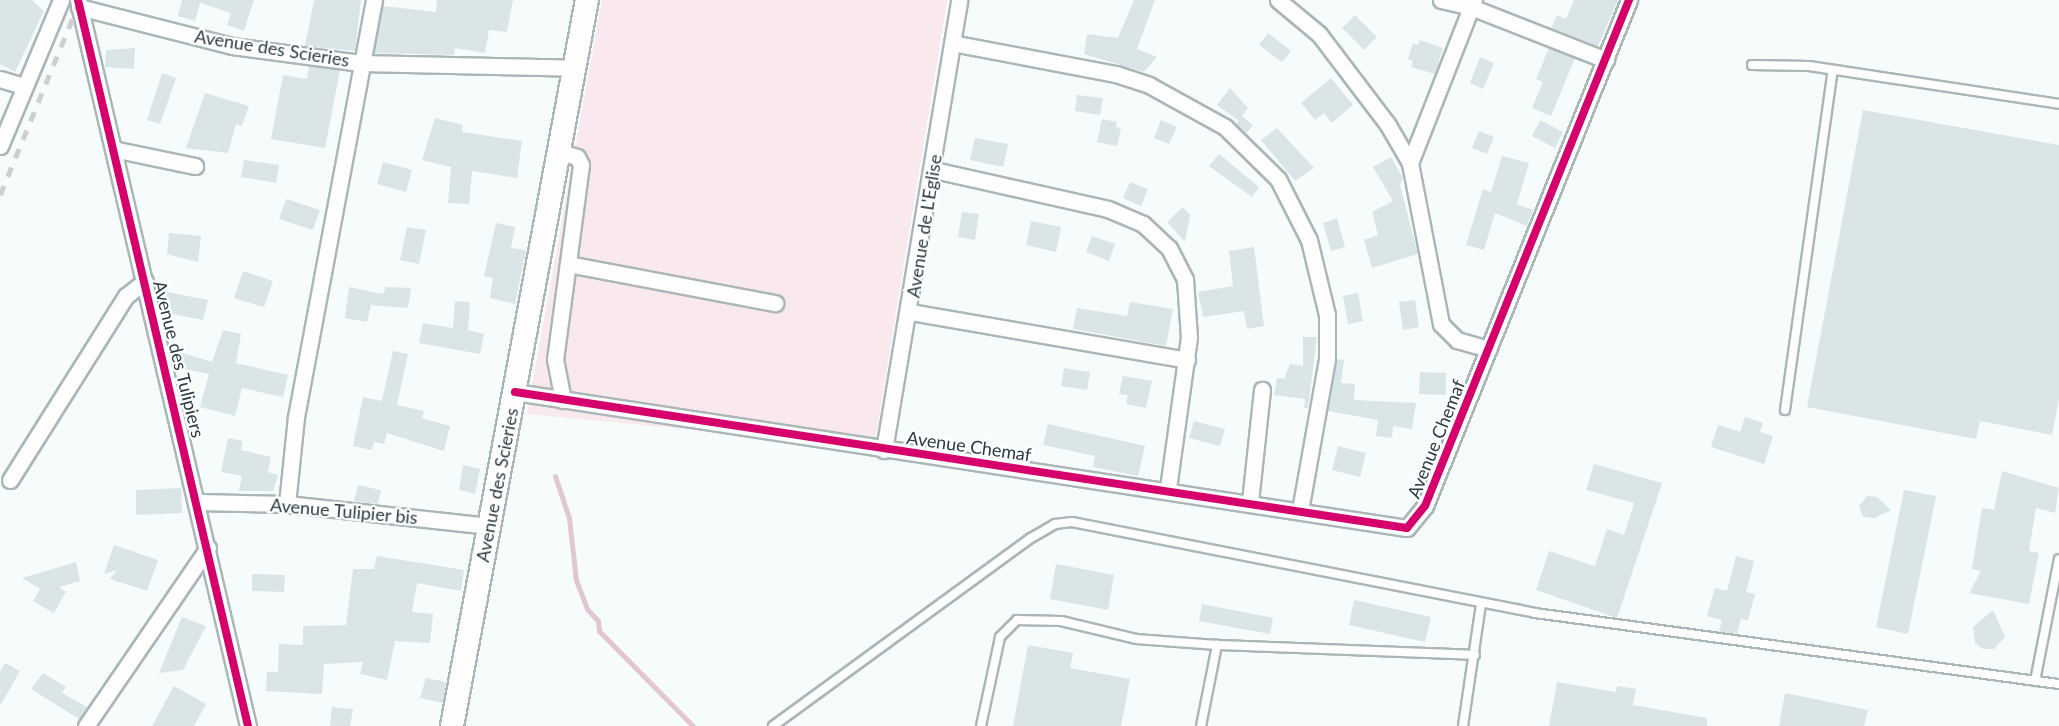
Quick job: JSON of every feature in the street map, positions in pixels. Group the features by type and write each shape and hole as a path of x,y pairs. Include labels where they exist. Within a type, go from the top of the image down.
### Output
{"street":[{"path":"0,146 61,0"},
{"name":"Avenue des Scieries","path":"287,504 296,417 374,0"},
{"name":"Avenue des Scieries","path":"452,726 587,0"},
{"name":"Avenue de L'Eglise","path":"884,450 934,171 959,0"},
{"path":"1278,0 1319,34 1348,69 1410,163 1441,324 1456,340 1489,349"},
{"path":"1441,0 1473,3 1606,60"},
{"name":"Avenue Chemaf","path":"515,392 884,450 1168,488 1400,529 1413,525 1489,349 1629,0"},
{"path":"1410,163 1473,3"},
{"name":"Avenue des Scieries","path":"78,4 232,46 361,63 574,68"},
{"name":"Avenue des Tulipiers","path":"78,4 198,502 248,726"},
{"path":"952,43 1116,74 1149,86 1225,127 1278,179 1310,240 1327,315 1327,359 1300,511"},
{"path":"0,79 24,86"},
{"path":"113,149 195,166"},
{"path":"558,151 577,157 581,165 555,359 563,400"},
{"path":"934,171 1059,195 1143,224 1169,248 1185,279 1187,360 1168,488"},
{"path":"568,264 775,303"},
{"path":"10,480 126,296 145,281"},
{"path":"910,312 1187,360"},
{"path":"1250,502 1262,390"},
{"name":"Avenue Tulipier bis","path":"198,502 287,504 490,526"},
{"path":"86,726 208,548"}],"lane":[{"path":"1752,65 1833,70 2059,104"},
{"path":"1785,410 1833,70"},
{"path":"773,726 1055,524 1072,522 1481,604 2059,684"},
{"path":"2035,681 2059,559"},
{"path":"1463,726 1481,604"},
{"path":"981,726 1000,637 1017,620 1061,621 1136,639 1217,645 1475,655"},
{"path":"1201,726 1217,645"}],"shaded area":[{"path":"602,0 947,0 874,447 527,414"}],"building":[{"path":"0,0 32,0 44,11 15,72 0,64"},
{"path":"182,0 254,0 244,31 227,25 231,13 200,3 195,21 178,16"},
{"path":"314,0 361,0 355,51 305,46"},
{"path":"437,0 513,0 507,32 489,30 485,53 455,48 454,55 374,53 383,6 436,12"},
{"path":"1134,0 1155,0 1137,49 1157,57 1144,72 1084,54 1087,34 1118,38"},
{"path":"1574,0 1618,0 1598,46 1551,28 1557,15 1566,19"},
{"path":"1355,15 1377,37 1364,50 1342,28"},
{"path":"1268,33 1291,51 1282,62 1259,45"},
{"path":"1420,40 1443,48 1435,74 1411,67 1413,61 1408,59 1413,43 1418,45"},
{"path":"135,48 134,69 105,67 106,50"},
{"path":"1549,48 1575,58 1551,116 1532,108 1543,82 1536,79"},
{"path":"1480,57 1494,63 1483,89 1470,83"},
{"path":"309,66 340,70 325,148 271,139 283,75 307,79"},
{"path":"162,73 176,78 160,124 147,120"},
{"path":"1331,78 1353,105 1332,123 1324,113 1315,120 1301,103"},
{"path":"1230,88 1248,108 1242,116 1253,125 1246,134 1236,124 1239,121 1217,105"},
{"path":"205,93 249,106 242,126 236,124 228,153 186,148"},
{"path":"1077,95 1103,98 1100,115 1075,111"},
{"path":"1863,110 2059,145 2059,399 2052,435 1980,421 1976,439 1807,407"},
{"path":"435,118 463,125 462,132 522,141 517,178 472,171 469,204 448,203 451,167 422,160"},
{"path":"1102,119 1117,122 1116,127 1121,129 1117,146 1097,142"},
{"path":"1161,120 1177,127 1169,144 1154,138"},
{"path":"1540,120 1563,132 1555,148 1532,136"},
{"path":"1277,128 1314,168 1295,181 1261,140"},
{"path":"1479,131 1494,137 1487,154 1472,148"},
{"path":"975,138 1008,144 1003,167 970,160"},
{"path":"1219,154 1259,187 1252,197 1209,166"},
{"path":"1502,156 1529,163 1517,204 1533,210 1527,226 1495,213 1484,250 1466,245 1483,189 1491,192"},
{"path":"1391,157 1403,178 1400,185 1418,254 1372,268 1364,240 1378,235 1372,212 1393,201 1373,167"},
{"path":"244,160 279,165 276,183 241,177"},
{"path":"383,162 412,170 406,192 377,184"},
{"path":"1130,182 1148,189 1141,206 1123,198"},
{"path":"286,199 320,210 313,230 279,219"},
{"path":"1183,207 1190,215 1185,242 1167,222"},
{"path":"962,212 979,214 975,240 958,237"},
{"path":"1337,218 1345,247 1331,251 1323,223"},
{"path":"1031,221 1061,227 1056,252 1026,245"},
{"path":"496,223 515,227 511,248 526,250 515,304 490,298 493,278 484,276"},
{"path":"407,227 426,230 419,264 400,260"},
{"path":"169,233 201,236 198,262 167,254"},
{"path":"1092,236 1115,244 1109,261 1086,252"},
{"path":"1254,247 1264,326 1247,329 1244,311 1203,317 1198,292 1233,286 1229,251"},
{"path":"243,271 273,281 264,307 234,298"},
{"path":"349,287 383,294 386,287 411,288 408,308 371,305 367,322 345,318"},
{"path":"167,292 208,300 203,320 163,312"},
{"path":"1358,293 1363,321 1348,324 1343,296"},
{"path":"1415,300 1419,327 1403,330 1399,302"},
{"path":"455,301 470,302 468,330 484,334 480,354 419,343 423,323 453,328"},
{"path":"1130,302 1173,309 1166,346 1073,329 1077,308 1127,316"},
{"path":"223,330 241,334 236,363 288,375 283,397 242,388 235,416 200,407 209,374 180,368 183,353 212,362"},
{"path":"1303,337 1317,337 1308,408 1304,408 1305,399 1274,395 1277,378 1284,379 1290,364 1303,366"},
{"path":"393,351 408,354 397,405 424,411 422,418 450,426 444,451 387,433 384,444 374,442 372,450 353,446 363,397 382,401"},
{"path":"1337,359 1344,360 1341,383 1355,384 1354,400 1416,403 1412,429 1393,426 1392,438 1376,436 1378,420 1328,411"},
{"path":"1064,368 1090,372 1087,390 1061,386"},
{"path":"1420,372 1446,373 1446,395 1419,394"},
{"path":"1123,376 1152,381 1146,408 1126,404 1128,395 1119,394"},
{"path":"1745,417 1763,423 1760,432 1773,436 1764,464 1711,447 1718,425 1740,432"},
{"path":"1194,421 1225,429 1220,446 1189,438"},
{"path":"1048,424 1145,446 1138,476 1093,467 1095,456 1043,445"},
{"path":"228,438 243,441 241,450 271,457 268,472 278,475 273,491 239,491 242,476 221,472"},
{"path":"1338,446 1366,453 1360,477 1332,470"},
{"path":"1594,464 1662,483 1617,618 1536,590 1549,551 1595,566 1607,529 1624,535 1634,503 1586,490"},
{"path":"463,465 480,469 475,494 459,490"},
{"path":"2002,471 2059,488 2055,513 2036,508 2029,551 2039,553 2029,604 1969,593 1981,571 1972,569 1982,508 1994,510"},
{"path":"358,485 381,490 378,504 354,501"},
{"path":"181,488 182,513 136,515 136,490"},
{"path":"1904,490 1936,496 1908,634 1876,627"},
{"path":"1867,496 1877,497 1891,510 1875,518 1863,517 1859,506"},
{"path":"114,545 158,560 147,591 110,579 117,570 104,574"},
{"path":"377,556 464,570 461,591 417,583 412,612 433,614 430,643 395,641 387,680 360,674 363,662 324,664 322,694 266,691 267,672 278,672 279,644 303,645 303,626 346,625 353,569 374,569"},
{"path":"1736,556 1754,561 1746,592 1755,594 1748,620 1741,619 1737,634 1719,632 1722,620 1707,616 1715,588 1727,591"},
{"path":"76,562 80,581 59,587 66,592 54,613 33,601 40,589 22,578"},
{"path":"1056,564 1114,575 1108,610 1050,599"},
{"path":"252,574 285,575 284,592 252,591"},
{"path":"1354,600 1431,617 1425,642 1349,625"},
{"path":"1202,604 1273,618 1270,634 1199,621"},
{"path":"1993,610 2005,637 1994,649 1983,649 1975,643 1973,627"},
{"path":"182,617 206,626 183,670 159,673"},
{"path":"1028,645 1073,653 1070,668 1130,679 1121,726 1013,726"},
{"path":"5,663 20,671 0,706 0,672"},
{"path":"43,673 66,687 62,693 87,707 79,719 31,689"},
{"path":"426,678 446,682 443,703 420,698"},
{"path":"1557,682 1616,692 1617,686 1636,689 1633,705 1707,718 1707,726 1549,726"},
{"path":"174,686 206,704 194,726 152,726"},
{"path":"1785,693 1868,710 1864,726 1779,726"},
{"path":"332,707 353,709 350,726 330,726"}],"waterway":[{"path":"555,476 569,518 576,580 587,609 598,621 599,631 693,726"}],"railway":[{"path":"0,195 80,0"}],"cycle path":[{"path":"78,0 248,726"},
{"path":"515,392 1407,528 1425,506 1629,0"}]}
